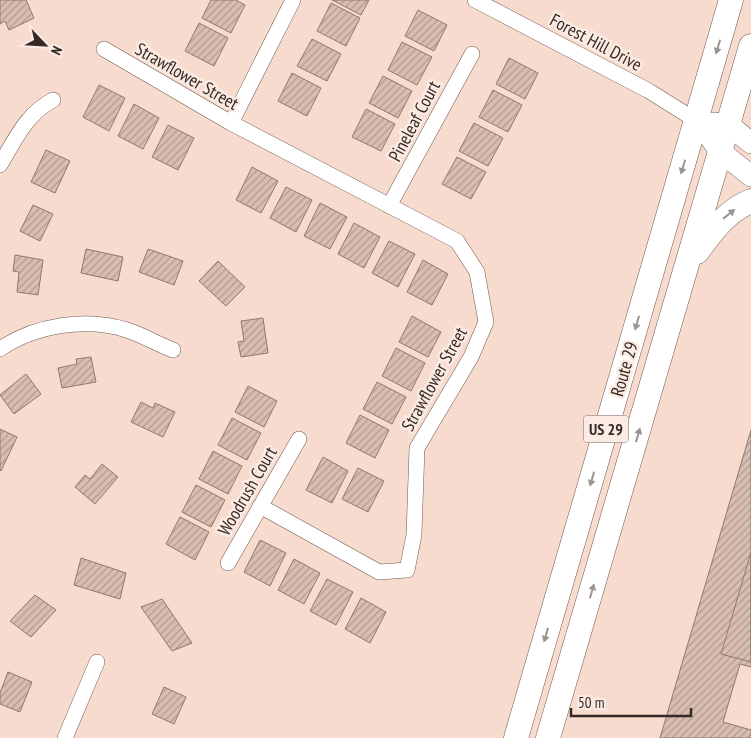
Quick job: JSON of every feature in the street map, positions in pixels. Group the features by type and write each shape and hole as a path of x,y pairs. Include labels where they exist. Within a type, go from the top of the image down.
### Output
{"main road":[{"name":"Route 29","path":"516,738 732,0"},
{"name":"Route 29","path":"548,738 751,46"},
{"path":"689,261 722,220 740,206 751,201"}],"street":[{"path":"231,123 293,0"},
{"name":"Forest Hill Drive","path":"474,0 649,91 697,121"},
{"name":"Strawflower Street","path":"104,50 231,123 457,242 477,272 486,322 471,357 417,448 414,534 407,570 379,572 260,506"},
{"name":"Pineleaf Court","path":"390,206 472,54"},
{"path":"0,165 24,123 42,106 53,100"},
{"path":"697,121 729,125 751,144"},
{"path":"697,121 721,152 751,176"},
{"path":"0,348 28,334 46,329 82,324 103,325 129,330 173,350"},
{"name":"Woodrush Court","path":"228,563 299,439"},
{"path":"65,738 97,662"}],"building":[{"path":"0,0 26,0 34,18 9,30 5,21 0,24"},
{"path":"211,0 236,0 245,5 231,33 202,18"},
{"path":"332,0 369,0 361,15"},
{"path":"331,3 360,18 346,46 317,31"},
{"path":"418,10 447,25 434,51 405,36"},
{"path":"199,23 228,38 214,66 185,51"},
{"path":"312,39 341,54 327,81 297,66"},
{"path":"402,42 432,57 417,85 388,70"},
{"path":"509,58 538,73 525,99 496,84"},
{"path":"292,73 321,88 307,116 278,101"},
{"path":"383,76 412,91 398,118 369,103"},
{"path":"99,85 125,98 109,131 83,117"},
{"path":"493,90 522,105 508,132 479,117"},
{"path":"134,104 159,118 143,149 118,136"},
{"path":"366,109 395,124 381,151 352,137"},
{"path":"474,123 503,138 488,166 459,151"},
{"path":"168,125 194,138 178,170 152,157"},
{"path":"46,150 70,161 55,193 31,182"},
{"path":"457,157 486,172 471,199 442,184"},
{"path":"252,167 278,181 261,213 236,200"},
{"path":"286,187 312,200 296,232 270,218"},
{"path":"320,203 347,217 330,249 304,236"},
{"path":"33,205 53,214 40,241 20,231"},
{"path":"354,223 380,237 364,268 338,254"},
{"path":"389,241 415,254 398,287 372,273"},
{"path":"86,249 123,257 118,281 81,273"},
{"path":"148,249 183,261 174,285 139,272"},
{"path":"15,255 43,260 38,295 17,292 19,272 13,271"},
{"path":"423,260 448,274 432,305 407,292"},
{"path":"218,261 245,287 226,306 199,281"},
{"path":"412,316 441,332 428,357 399,342"},
{"path":"263,318 268,353 241,357 238,342 244,341 241,321"},
{"path":"396,348 425,363 411,391 382,376"},
{"path":"91,357 96,382 62,388 58,368 77,364 76,359"},
{"path":"26,374 41,394 14,414 0,395"},
{"path":"377,382 406,397 392,424 363,409"},
{"path":"248,386 277,401 264,427 235,412"},
{"path":"141,402 153,408 155,403 175,412 163,437 131,422"},
{"path":"360,415 389,430 375,458 346,443"},
{"path":"232,418 261,433 247,460 218,445"},
{"path":"0,429 17,437 1,471 0,470"},
{"path":"751,430 751,667 740,664 723,722 751,730 751,738 660,738"},
{"path":"213,451 242,466 228,494 199,479"},
{"path":"323,457 348,471 332,503 306,490"},
{"path":"102,464 118,477 95,504 75,487 85,475 90,479"},
{"path":"358,468 384,481 368,512 342,499"},
{"path":"196,485 225,500 211,527 182,512"},
{"path":"180,517 209,532 195,560 166,544"},
{"path":"260,540 286,553 270,586 244,572"},
{"path":"751,552 751,662 721,654"},
{"path":"81,558 126,573 120,599 74,585"},
{"path":"294,559 320,573 304,604 278,590"},
{"path":"327,579 353,592 336,625 310,611"},
{"path":"35,595 56,610 31,637 10,621"},
{"path":"361,598 386,612 370,643 345,629"},
{"path":"162,599 192,643 172,651 141,607"},
{"path":"8,672 32,682 20,712 0,704 0,693"},
{"path":"164,687 186,697 174,724 152,714"}]}
